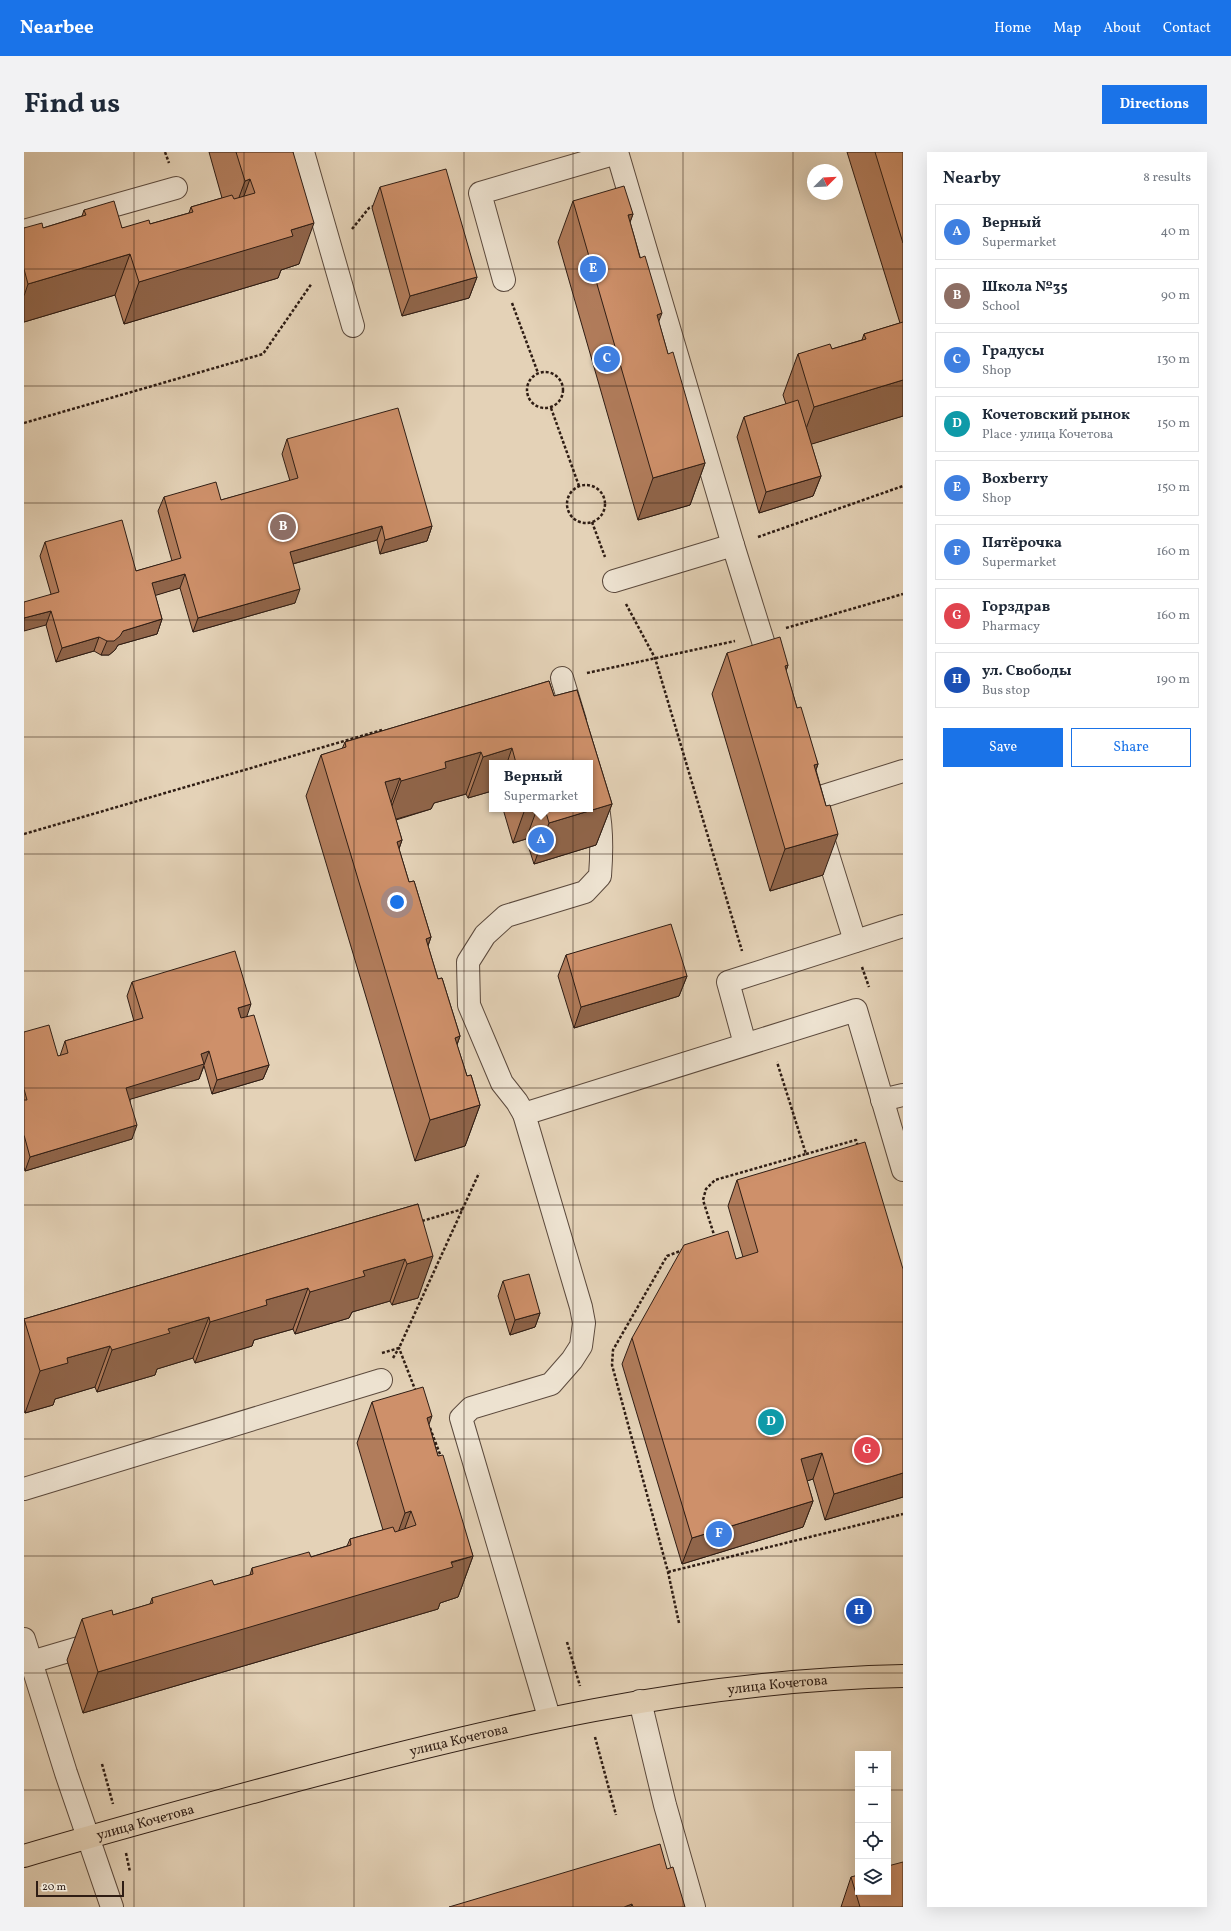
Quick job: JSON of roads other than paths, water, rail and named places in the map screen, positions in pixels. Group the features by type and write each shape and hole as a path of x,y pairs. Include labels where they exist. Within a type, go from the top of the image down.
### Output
{"main road":[{"name":"улица Кочетова","path":"24,1856 88,1837 399,1752 549,1718 640,1701 756,1685 903,1676"}],"lane":[{"path":"303,152 353,326"},
{"path":"504,280 480,193 617,152 733,545 777,688"},
{"path":"24,231 176,188"},
{"path":"614,581 733,545"},
{"path":"562,678 586,759"},
{"path":"811,800 903,771"},
{"path":"805,777 855,941"},
{"path":"549,1718 461,1418 471,1408 551,1384 572,1360 581,1346 584,1323 581,1307 524,1114 517,1102 502,1083 469,1005 468,962 485,935 506,916 584,892 600,876 603,844 598,800 593,783"},
{"path":"745,1044 728,982 749,974 903,926"},
{"path":"524,1114 856,1010 903,1170"},
{"path":"882,1100 903,1094"},
{"path":"24,1489 381,1380"},
{"path":"31,1662 121,1635"},
{"path":"24,1639 66,1773 112,1907"},
{"path":"640,1701 665,1805 694,1907"}],"place":[{"name":"Boxberry","path":"593,269"},
{"name":"Градусы","path":"607,359"},
{"name":"Школа №35","path":"283,527"},
{"name":"Верный","path":"541,840"},
{"name":"Кочетовский рынок","path":"771,1422"},
{"name":"Горздрав","path":"867,1450"},
{"name":"Пятёрочка","path":"719,1534"},
{"name":"ул. Свободы","path":"859,1611"}]}
